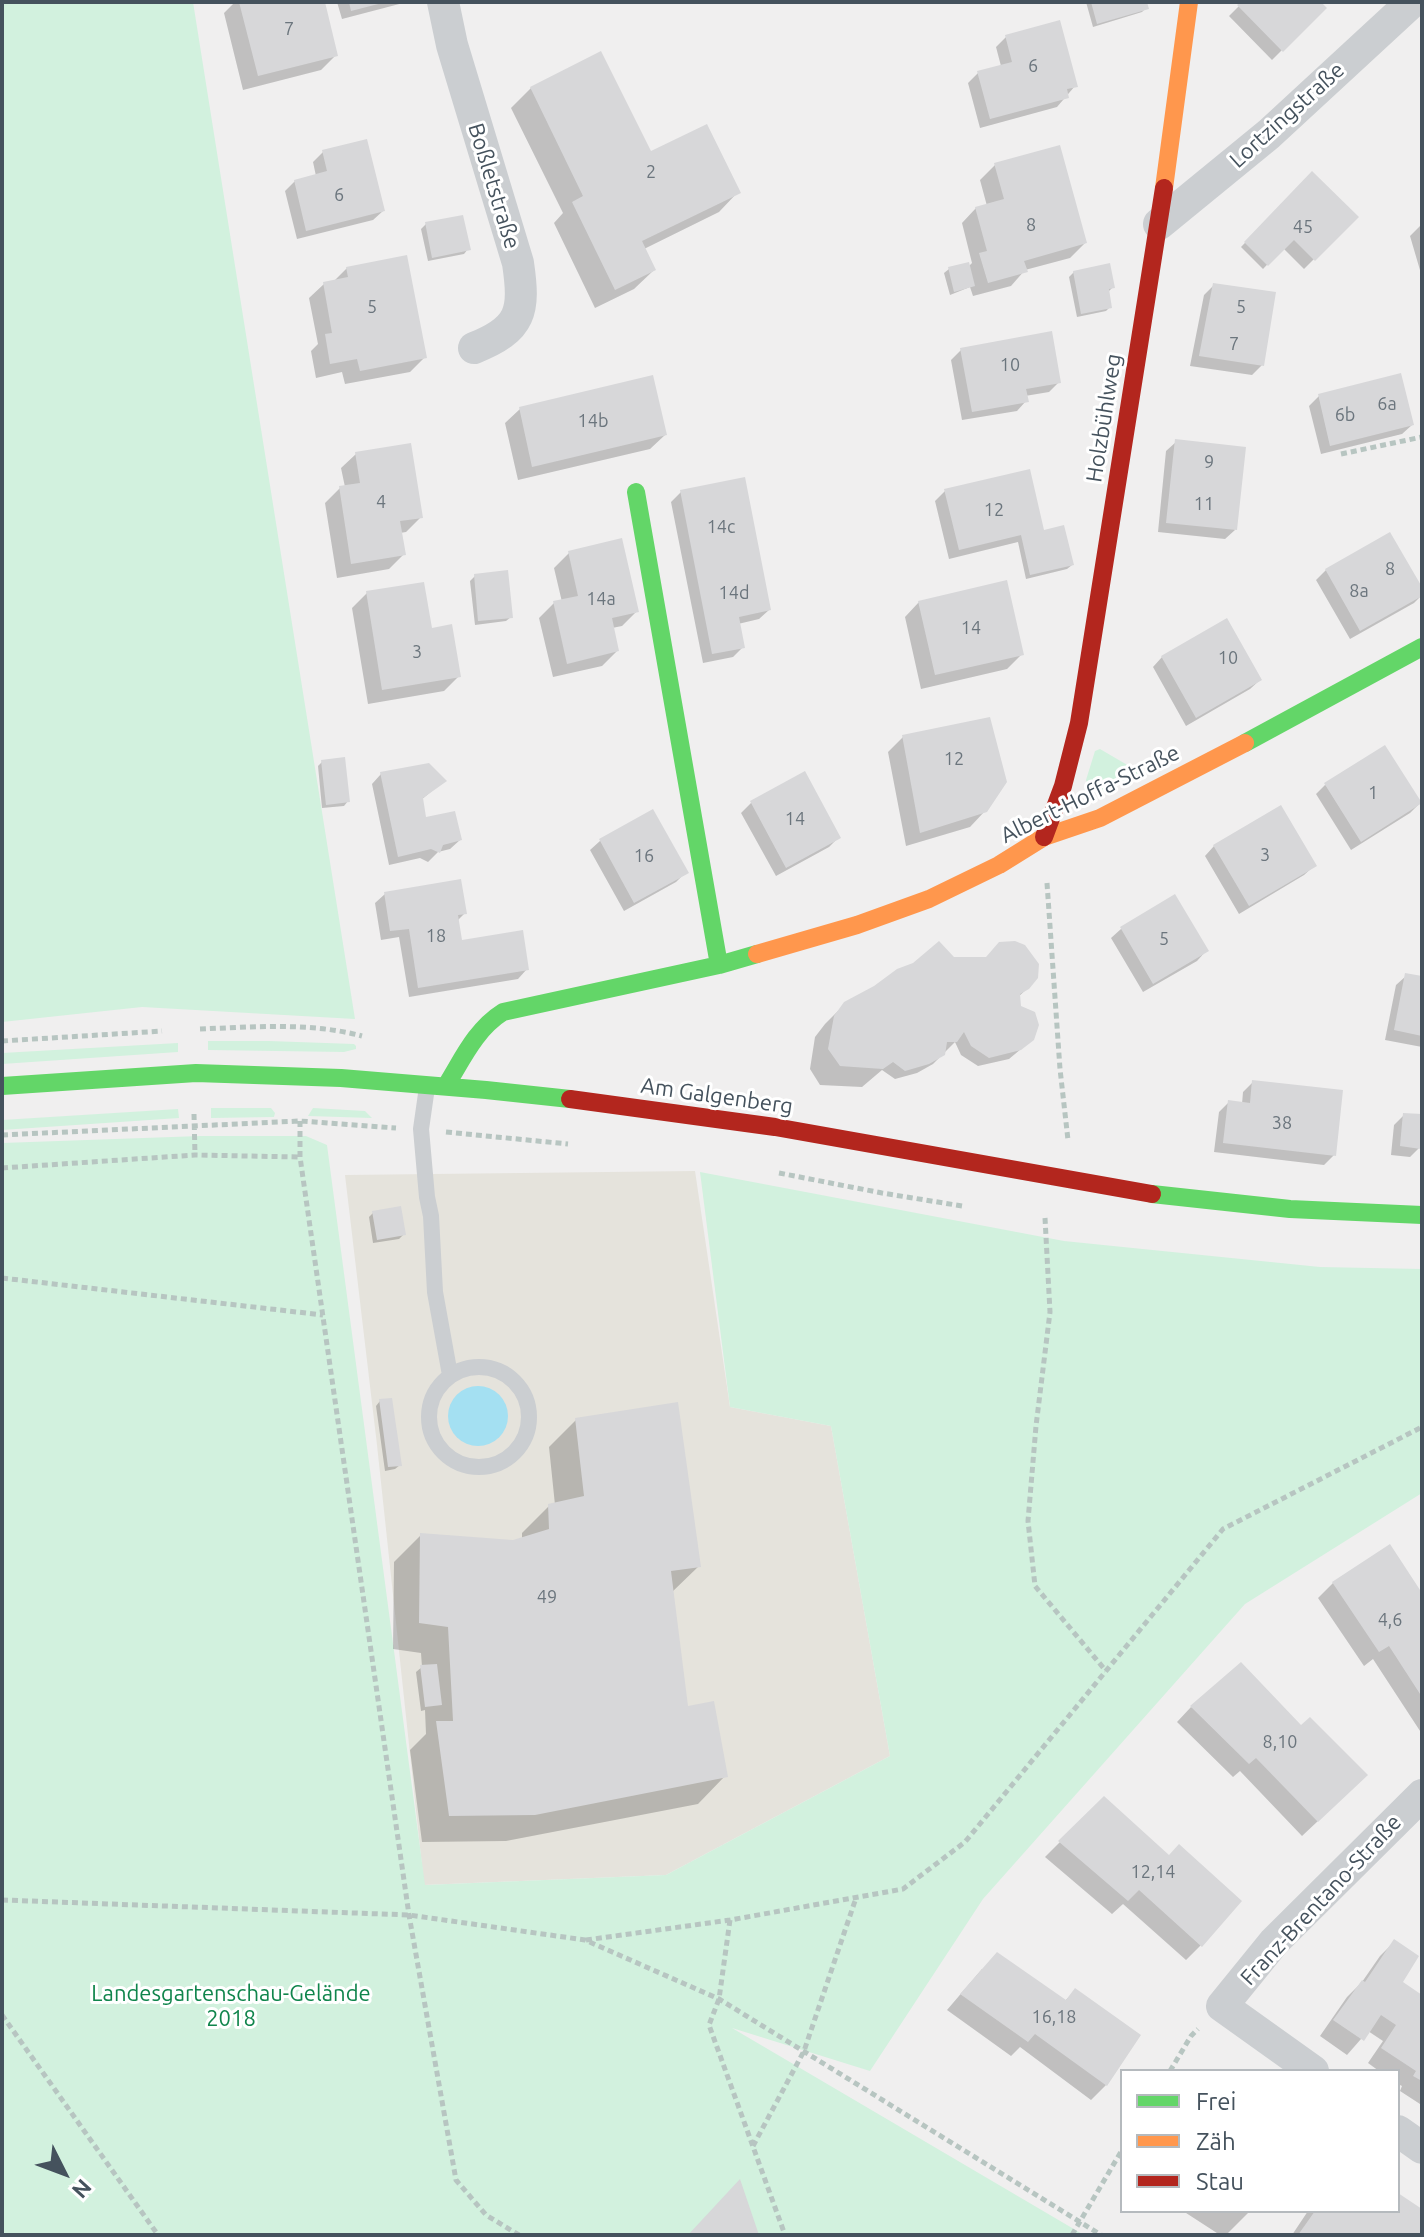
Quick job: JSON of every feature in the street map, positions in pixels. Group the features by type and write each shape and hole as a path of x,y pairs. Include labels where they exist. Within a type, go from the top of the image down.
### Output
{"street":[{"name":"Boßletstraße","path":"443,2 452,45 518,263 522,291 520,312 510,329 474,348"},
{"name":"Holzbühlweg","path":"1044,837 1063,786 1079,723 1159,224 1189,2"},
{"name":"Lortzingstraße","path":"1159,224 1269,134 1412,2"},
{"path":"636,492 719,965"},
{"name":"Albert-Hoffa-Straße","path":"447,1084 478,1031 501,1013 719,965 857,925 929,899 999,865 1044,837 1113,811 1203,766 1422,647"},
{"name":"Am Galgenberg","path":"2,1086 191,1073 369,1078 427,1085 447,1084 775,1128 1073,1181 1203,1200 1359,1215 1422,1215"},
{"name":"Franz-Brentano-Straße","path":"1222,2006 1274,1942 1422,1795"},
{"path":"1222,2006 1310,2069"},
{"path":"1400,2132 1422,2148"}],"lane":[{"path":"427,1085 421,1129 431,1216 435,1292 450,1375 434,1395 428,1420 437,1446 456,1463 482,1468 507,1459 524,1440 527,1427 529,1414 521,1389 501,1371 475,1366 450,1375"}],"path":[{"path":"1341,454 1422,437"},
{"path":"1044,837 1060,1069 1073,1181"},
{"path":"2,1041 175,1030"},
{"path":"300,1121 300,1157 409,1915 456,2180 486,2215 519,2235"},
{"path":"2,1135 300,1121 573,1144"},
{"path":"2,1168 195,1155 300,1157"},
{"path":"778,1172 971,1207"},
{"path":"1058,1221 1045,1218 1050,1312 1028,1521 1035,1586 1106,1671"},
{"path":"2,1278 323,1315"},
{"path":"585,1940 730,1920 903,1889 965,1842 1223,1529 1422,1427"},
{"path":"753,2147 804,2051 856,1897"},
{"path":"2,1900 409,1915 585,1940 719,1999 1101,2235"},
{"path":"730,1920 719,1999 709,2025 785,2235"},
{"path":"1171,2069 1191,2036 1222,2006"},
{"path":"2,2015 158,2235"},
{"path":"1072,2235 1120,2153"}],"shaded area":[{"path":"695,1171 730,1407 831,1426 890,1756 666,1875 424,1885 345,1175"}],"green space":[{"path":"2,2 193,2 355,1019 142,1007 2,1022"},
{"path":"1100,749 1141,773 1101,793 1089,790 1086,780 1095,751"},
{"path":"208,1041 354,1044 356,1049 344,1052 208,1050"},
{"path":"178,1043 178,1052 2,1064 2,1053"},
{"path":"211,1108 271,1108 275,1113 274,1117 211,1118"},
{"path":"313,1108 365,1111 372,1118 308,1116"},
{"path":"178,1109 179,1118 2,1130 2,1120"},
{"name":"Landesgartenschau-Gelände 2018","path":"200,1136 306,1136 327,1145 425,1885 666,1875 890,1756 831,1426 730,1407 700,1172 1064,1241 1320,1267 1422,1269 1422,1493 1245,1604 983,1899 870,2071 732,2028 1084,2235 2,2235 2,1143"}],"water":[{"path":"478,1386 499,1395 508,1416 499,1437 478,1446 457,1437 448,1416 457,1395"}],"building":[{"path":"239,2 325,2 338,56 258,76"},
{"path":"349,2 382,2 382,3 351,11"},
{"path":"1091,2 1147,2 1149,9 1097,24"},
{"path":"1240,2 1321,2 1327,8 1283,52 1237,5"},
{"path":"1060,20 1078,87 1067,89 1069,98 990,119 977,71 1012,62 1005,35"},
{"path":"601,51 651,151 707,124 741,193 642,241 656,270 615,290 572,202 583,196 530,87"},
{"path":"367,139 385,211 306,231 294,180 327,171 322,150"},
{"path":"1060,145 1087,243 1024,261 1028,272 988,283 979,253 987,251 975,207 1004,199 994,163"},
{"path":"1312,171 1359,217 1315,261 1294,240 1268,266 1244,242"},
{"path":"463,215 471,250 432,258 425,222"},
{"path":"407,255 427,358 360,371 357,359 330,364 325,334 332,333 323,282 348,277 346,267"},
{"path":"969,262 975,286 954,292 948,267"},
{"path":"1110,263 1115,288 1109,289 1112,308 1081,314 1073,271"},
{"path":"1213,283 1276,292 1264,366 1199,356"},
{"path":"1052,331 1061,383 1026,389 1029,402 972,412 960,348"},
{"path":"1401,373 1414,425 1330,446 1318,394"},
{"path":"653,375 667,435 532,467 519,407"},
{"path":"1175,439 1246,447 1237,530 1166,523"},
{"path":"411,443 423,518 400,521 406,555 351,564 339,486 360,483 355,452"},
{"path":"1030,469 1044,530 1064,525 1074,565 1030,575 1021,535 959,550 944,489"},
{"path":"745,477 771,610 739,617 745,648 712,654 680,490"},
{"path":"1390,532 1422,587 1422,596 1360,631 1325,569"},
{"path":"622,538 639,612 612,618 619,651 567,664 553,601 578,596 568,551"},
{"path":"508,570 513,618 478,621 474,574"},
{"path":"1007,580 1024,655 935,675 918,601"},
{"path":"424,582 432,628 452,624 461,677 382,690 366,591"},
{"path":"1227,618 1262,680 1196,718 1161,656"},
{"path":"990,717 1007,782 987,812 920,833 902,735"},
{"path":"1385,745 1422,803 1361,842 1324,783"},
{"path":"345,757 350,802 326,805 321,760"},
{"path":"429,763 447,781 423,798 426,817 455,811 462,840 443,845 440,853 431,849 398,857 380,772"},
{"path":"805,771 841,838 786,868 750,801"},
{"path":"1281,805 1317,866 1249,906 1213,845"},
{"path":"653,809 689,873 634,903 599,839"},
{"path":"461,879 467,914 458,915 462,940 523,930 529,970 418,988 409,929 390,931 384,892"},
{"path":"1175,894 1209,951 1153,984 1120,927"},
{"path":"939,941 954,957 986,957 999,942 1015,941 1025,945 1039,964 1038,978 1020,994 1021,1006 1035,1012 1039,1025 1034,1040 1021,1050 989,1058 971,1046 964,1032 957,1042 947,1042 945,1055 929,1064 905,1071 893,1062 883,1069 840,1066 828,1049 834,1016 844,1002 897,969 913,963"},
{"path":"1405,973 1422,976 1422,1036 1394,1030"},
{"path":"1252,1080 1343,1090 1336,1156 1223,1143 1228,1100 1250,1103"},
{"path":"1403,1113 1422,1114 1421,1149 1400,1146"},
{"path":"401,1206 406,1235 377,1240 372,1211"},
{"path":"392,1398 402,1466 388,1467 379,1399"},
{"path":"678,1402 701,1567 671,1571 688,1706 714,1701 728,1777 535,1815 449,1816 436,1721 453,1721 448,1627 419,1623 420,1533 513,1540 549,1529 548,1504 584,1496 575,1418"},
{"path":"1390,1544 1422,1593 1422,1697 1389,1646 1379,1652 1332,1582"},
{"path":"1241,1662 1301,1725 1310,1717 1368,1775 1318,1822 1256,1758 1249,1764 1190,1706"},
{"path":"437,1664 442,1705 425,1707 420,1665"},
{"path":"1104,1796 1169,1855 1179,1844 1242,1901 1202,1947 1139,1890 1128,1901 1058,1841"},
{"path":"1394,1939 1419,1956 1403,1982 1422,1995 1422,2081 1413,2076 1416,2071 1381,2048 1396,2025 1381,2015 1364,2041 1333,2020 1362,1980 1365,1982"},
{"path":"997,1952 1066,2000 1075,1988 1141,2035 1107,2086 1035,2034 1028,2042 960,1994"},
{"path":"740,2179 759,2235 688,2235"},
{"path":"1400,2194 1422,2209 1422,2235 1298,2235 1314,2213 1400,2213"}],"traffic: fast":[{"path":"636,492 719,965"},
{"path":"1245,743 1422,647"},
{"path":"447,1084 478,1035 503,1012 757,954"},
{"path":"2,1086 196,1073 341,1078 570,1099"},
{"path":"1152,1194 1290,1209 1422,1215"}],"traffic: slow":[{"path":"1164,188 1189,2"},
{"path":"757,954 857,925 929,899 999,865 1044,837 1100,818 1245,743"}],"traffic: jam":[{"path":"1044,837 1063,786 1079,723 1164,188"},
{"path":"570,1099 775,1127 1152,1194"}]}
